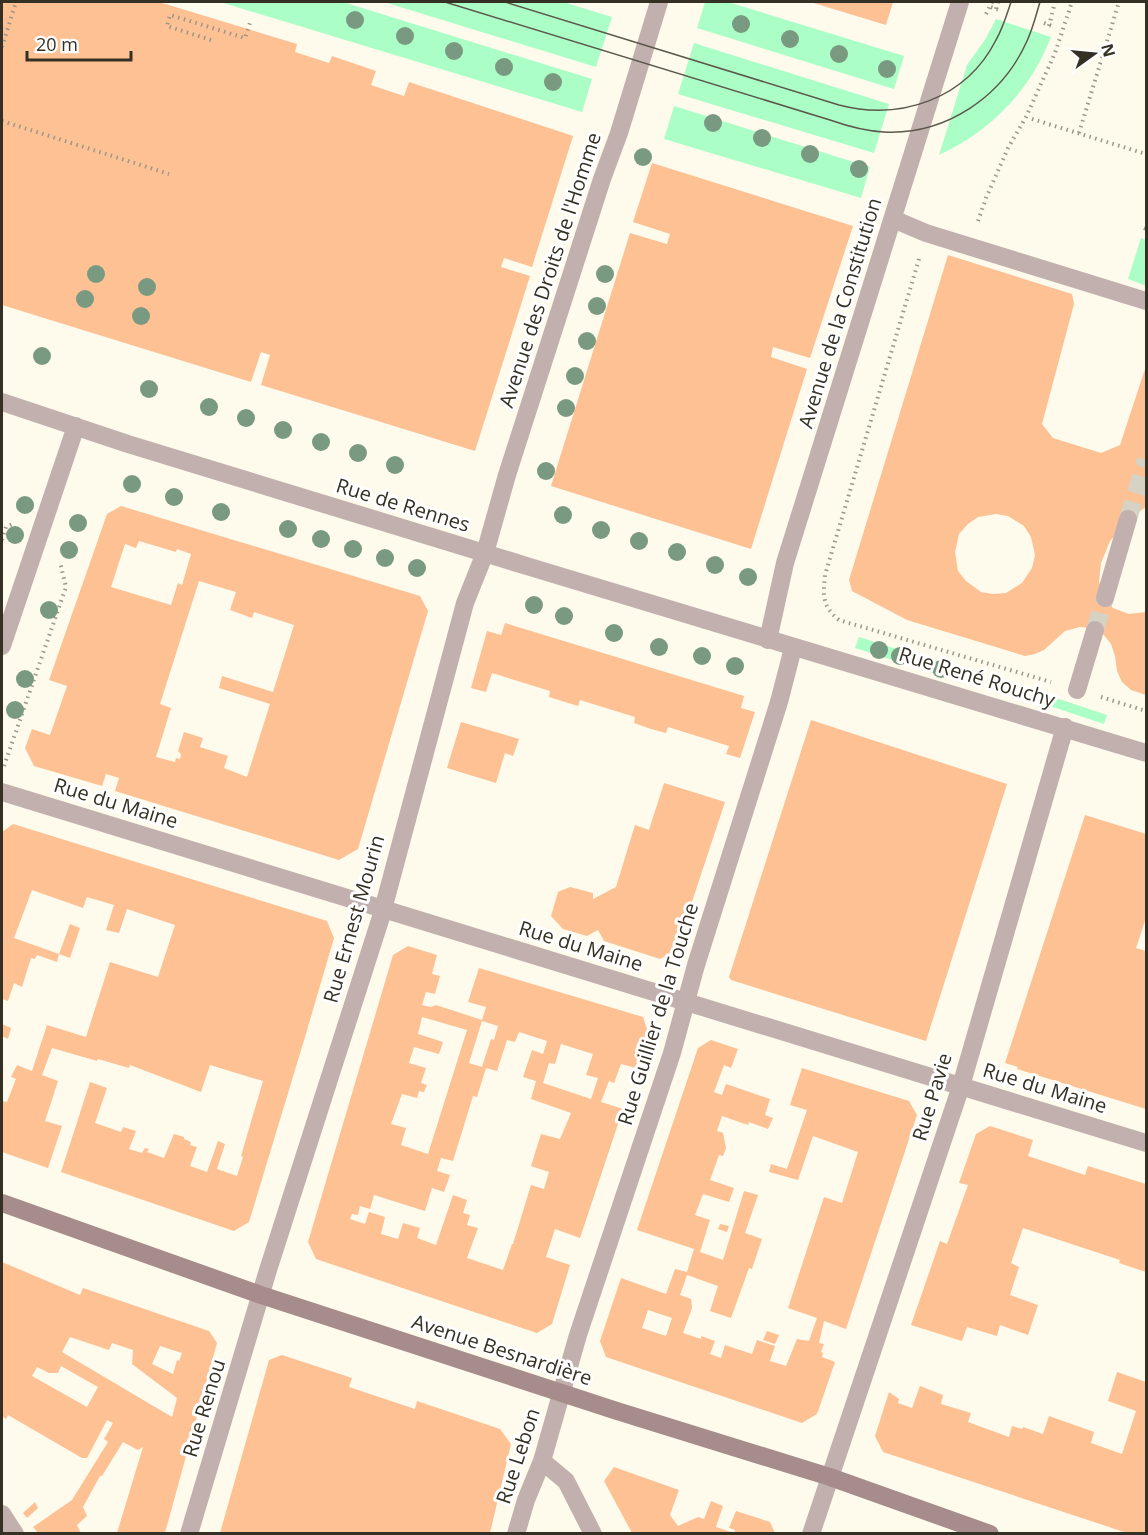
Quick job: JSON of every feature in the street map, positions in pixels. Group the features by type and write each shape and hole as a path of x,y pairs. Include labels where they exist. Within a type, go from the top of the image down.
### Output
{"main road":[{"name":"Avenue Besnardière","path":"2,1203 261,1295 830,1477 990,1533"}],"street":[{"name":"Avenue des Droits de l'Homme","path":"485,553 507,475 659,2"},
{"name":"Avenue de la Constitution","path":"768,640 785,563 960,2"},
{"path":"893,219 926,233 1146,301"},
{"name":"Rue de Rennes","path":"2,402 793,648"},
{"path":"2,646 76,426"},
{"path":"1105,598 1128,519"},
{"name":"Rue Ernest Mourin","path":"261,1295 382,908 465,603 485,553"},
{"path":"1077,690 1095,630"},
{"name":"Rue René Rouchy","path":"793,648 822,654 1146,753"},
{"name":"Rue Guillier de la Touche","path":"562,1393 578,1335 672,1053 696,965 779,702 793,648"},
{"name":"Rue Pavie","path":"811,1533 961,1086 1065,727"},
{"name":"Rue du Maine","path":"2,792 1146,1143"},
{"name":"Rue Renou","path":"189,1533 261,1295"},
{"name":"Rue Lebon","path":"516,1533 526,1500 542,1461 562,1393"},
{"path":"542,1461 566,1481 593,1533"},
{"path":"2,1514 15,1533"}],"path":[{"path":"2,47 16,2"},
{"path":"995,9 998,2"},
{"path":"1049,26 1055,2"},
{"path":"975,229 1004,158 1026,117 1055,53 1072,2"},
{"path":"1078,133 1119,2"},
{"path":"211,40 167,26 170,15 245,38 250,20"},
{"path":"1044,23 1055,27"},
{"path":"1032,119 1146,154"},
{"path":"2,121 169,174"},
{"path":"926,233 825,575 825,603 829,612 839,620 1146,711"},
{"path":"2,775 66,587 58,554"}],"green space":[{"path":"220,2 343,2 592,79 582,112"},
{"path":"384,2 563,2 612,17 596,67"},
{"path":"705,2 728,2 904,56 894,89 697,28"},
{"path":"996,19 1051,37 1032,75 1007,107 975,134 939,155 967,65"},
{"path":"694,43 889,104 874,153 678,94"},
{"path":"674,106 870,167 861,198 664,139"},
{"path":"1141,238 1146,240 1146,286 1128,279"},
{"path":"859,637 953,667 949,678 855,648"},
{"path":"1041,693 1107,715 1104,724 1038,702"}],"building":[{"path":"2,2 159,2 297,44 295,52 329,63 332,56 376,71 371,85 404,96 409,82 573,136 532,267 504,258 501,267 530,276 475,451 261,385 270,355 261,352 251,382 2,305"},
{"path":"810,2 893,2 886,25"},
{"path":"652,163 853,226 810,358 773,347 771,357 807,369 751,549 551,486 630,233 667,244 670,234 633,222"},
{"path":"948,255 1072,294 1074,304 1042,424 1053,438 1101,453 1120,445 1146,366 1146,507 1130,518 1110,541 1101,563 1099,582 1108,603 1113,608 1129,614 1146,612 1146,695 1131,690 1122,682 1111,644 1103,634 1090,628 1080,627 1065,631 1044,650 1025,656 907,620 852,591 849,580","holes":["996,514 1008,516 1024,526 1031,537 1035,555 1032,568 1022,583 1006,593 981,592 966,581 958,571 955,552 959,534 978,517"]},
{"path":"121,506 420,596 428,611 358,849 339,860 115,791 119,778 106,774 102,786 34,766 25,748 32,729 50,735 67,686 49,680 107,514","holes":["139,541 191,554 182,585 178,583 171,605 111,587 125,544 136,548","199,581 236,592 230,610 252,618 254,612 294,625 273,692 222,676 219,688 270,704 247,777 224,768 228,756 200,747 203,738 184,732 178,751 181,754 180,759 176,758 175,762 156,757 171,708 160,704"]},
{"path":"505,623 744,696 741,708 755,712 740,758 726,754 729,746 668,727 666,733 651,729 634,723 635,717 580,700 578,706 549,697 550,691 492,673 486,692 471,688 487,631 501,635"},
{"path":"811,720 1007,784 926,1041 731,980 729,977"},
{"path":"461,722 519,739 513,756 505,753 496,783 447,768"},
{"path":"664,783 725,802 676,950 660,959 604,941 598,930 587,936 563,929 551,916 558,892 570,887 593,893 593,899 616,887 635,825 649,830"},
{"path":"1085,815 1146,834 1146,918 1136,948 1146,951 1146,1109 1017,1069 1018,1067 1005,1063"},
{"path":"13,824 327,921 334,938 305,1037 249,1222 234,1231 61,1172 90,1082 107,1088 95,1123 121,1132 123,1127 136,1131 129,1149 142,1153 145,1148 149,1149 147,1152 164,1158 174,1134 184,1137 191,1142 190,1145 197,1147 190,1166 207,1172 218,1141 225,1144 217,1169 237,1176 263,1081 210,1065 201,1092 130,1065 129,1068 52,1048 42,1075 58,1081 45,1121 62,1126 48,1168 2,1152 2,1101 7,1102 16,1079 11,1077 17,1065 32,1071 47,1025 86,1037 110,962 158,977 175,925 127,909 119,933 106,930 114,905 87,897 83,908 32,890 14,938 59,954 57,962 37,955 35,959 31,958 22,987 14,983 8,1001 2,999 2,832"},
{"path":"70,924 80,928 70,958 59,954"},
{"path":"408,946 437,955 432,974 440,976 435,994 426,992 422,1005 431,1007 436,1005 482,1020 486,1007 468,1002 479,968 643,1017 648,1032 636,1068 621,1064 614,1083 609,1081 601,1102 623,1109 580,1238 555,1229 546,1257 570,1265 552,1324 537,1333 316,1259 308,1242 393,955","holes":["422,1017 467,1030 428,1154 401,1145 406,1128 391,1124 402,1094 417,1098 419,1091 424,1092 427,1085 421,1083 426,1068 409,1063 414,1047 439,1054 443,1042 418,1034","482,1021 498,1026 482,1067 469,1063","519,1032 547,1041 543,1054 532,1050 523,1077 536,1081 531,1099 571,1113 560,1139 541,1134 531,1166 549,1172 544,1189 531,1185 503,1270 467,1258 478,1228 467,1225 470,1215 463,1213 467,1200 453,1195 436,1245 417,1238 420,1228 403,1223 398,1239 381,1234 385,1217 369,1212 365,1224 350,1219 352,1214 358,1215 360,1206 370,1209 374,1195 425,1211 432,1188 444,1192 450,1175 437,1171 441,1158 453,1161 473,1096 477,1097 486,1068 497,1071 507,1040 515,1042","561,1044 593,1054 586,1075 598,1078 591,1099 543,1083 549,1063 555,1064"]},
{"path":"2,1024 11,1028 8,1039 2,1036"},
{"path":"711,1040 738,1049 731,1068 724,1065 714,1092 722,1095 726,1084 770,1099 765,1115 773,1118 768,1129 722,1116 717,1131 723,1133 726,1148 723,1156 719,1155 710,1180 734,1188 729,1202 703,1194 695,1215 710,1220 700,1252 723,1260 744,1191 758,1195 745,1233 762,1239 731,1318 710,1311 718,1286 687,1275 680,1295 691,1299 692,1308 683,1333 715,1341 710,1354 721,1358 725,1345 752,1354 757,1340 775,1346 770,1361 786,1366 797,1339 809,1341 817,1318 788,1308 824,1197 842,1203 858,1152 813,1136 798,1180 769,1172 771,1164 787,1169 807,1110 790,1105 802,1068 909,1101 917,1115 846,1329 824,1321 819,1343 824,1344 822,1357 835,1362 817,1414 802,1423 606,1357 600,1341 621,1278 666,1294 675,1269 687,1272 694,1249 637,1230 698,1048","holes":["648,1310 672,1318 666,1336 642,1328"]},
{"path":"990,1126 1033,1140 1028,1156 1085,1175 1088,1166 1146,1184 1146,1272 1119,1263 1120,1260 1023,1228 1011,1263 1019,1267 1010,1295 1038,1305 1028,1335 1000,1325 997,1336 967,1327 962,1341 911,1325 940,1241 947,1244 968,1185 959,1183 976,1134"},
{"path":"720,1224 729,1226 727,1232 718,1229"},
{"path":"2,1262 80,1295 83,1288 209,1331 217,1343 165,1533 117,1533 143,1447 138,1450 123,1442 83,1507 87,1516 77,1525 81,1533 38,1533 33,1527 72,1500 108,1442 104,1439 113,1423 107,1420 87,1458 82,1458 8,1415 6,1419 2,1416","holes":["70,1337 109,1350 112,1343 133,1350 132,1364 177,1398 172,1417 62,1352","160,1346 182,1353 179,1361 177,1360 173,1374 152,1364","61,1366 98,1387 87,1407 32,1376 37,1367 49,1373 58,1373"]},
{"path":"767,1331 779,1335 775,1344 763,1340"},
{"path":"282,1355 352,1378 349,1387 415,1409 417,1401 500,1429 511,1444 490,1533 220,1533 269,1360"},
{"path":"1117,1372 1146,1382 1146,1533 1127,1533 883,1452 875,1436 889,1392 899,1399 898,1403 912,1408 920,1386 943,1395 941,1404 971,1413 968,1422 1009,1437 1012,1426 1043,1434 1049,1416 1094,1432 1091,1443 1122,1454 1136,1411 1108,1401"},
{"path":"614,1467 679,1490 670,1515 678,1526 698,1517 704,1519 711,1501 723,1506 716,1527 734,1533 632,1533 604,1481"},
{"path":"35,1502 38,1508 27,1518 23,1513"},
{"path":"736,1511 770,1522 775,1533 734,1533 735,1530 729,1528"}],"tunnel":[{"path":"1128,519 1146,460"},
{"path":"1095,630 1105,598"}],"tram line":[{"path":"445,2 843,124 884,132 929,127 969,109 987,95 1016,61 1029,36 1040,2"},
{"path":"505,2 839,105 885,110 930,101 968,77 996,40 1011,2"}]}
